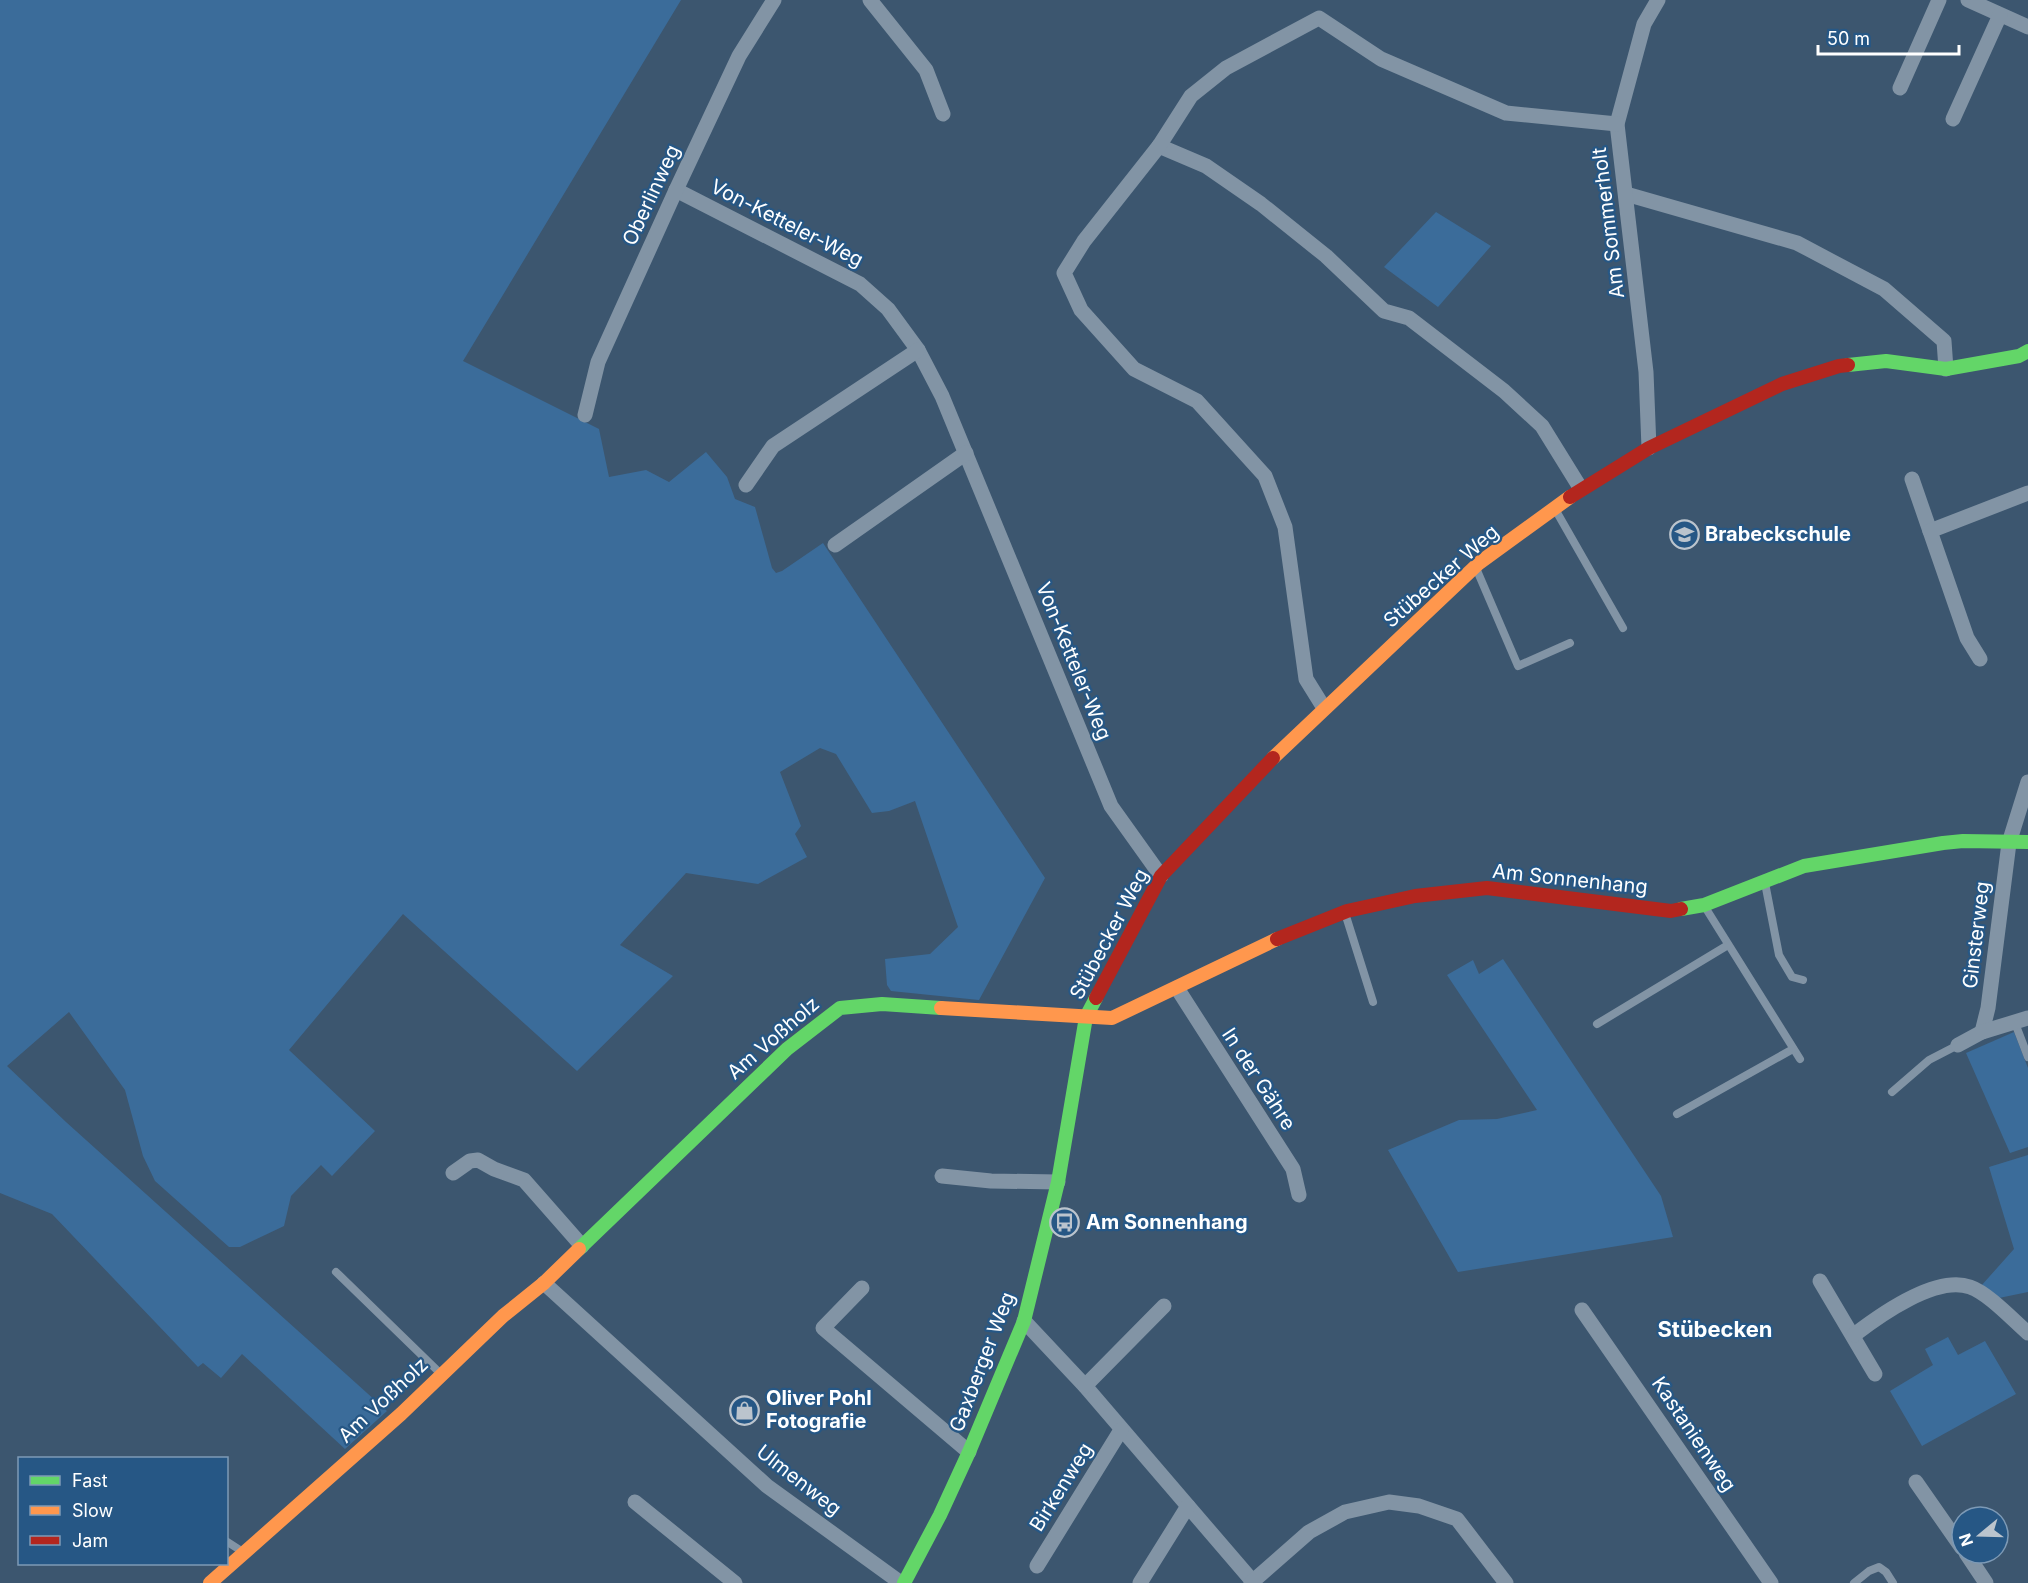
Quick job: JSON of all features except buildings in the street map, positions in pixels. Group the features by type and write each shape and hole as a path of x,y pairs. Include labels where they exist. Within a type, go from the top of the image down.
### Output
{"street":[{"name":"Oberlinweg","path":"585,415 598,362 676,190 739,56 774,0"},
{"path":"870,0 926,70 943,114"},
{"name":"Am Sommerholt","path":"1649,448 1646,372 1617,124 1644,24 1658,0"},
{"path":"1900,88 1939,0"},
{"path":"1972,1 2000,15 2027,24"},
{"path":"1953,119 2000,15"},
{"path":"1324,708 1306,679 1285,527 1265,476 1197,401 1134,369 1081,310 1064,273 1084,241 1159,146 1191,96 1226,68 1319,18 1381,59 1506,113 1617,124"},
{"path":"1159,146 1206,166 1261,204 1326,256 1384,311 1409,318 1504,391 1542,426 1581,489"},
{"name":"Von-Ketteler-Weg","path":"676,190 860,284 888,309 918,350 942,396 1111,806 1161,876"},
{"path":"1626,194 1797,243 1884,289 1944,341 1946,369"},
{"path":"746,485 773,446 918,350"},
{"name":"Stübecker Weg","path":"1086,1017 1161,876 1255,775 1324,708 1475,567 1554,508 1649,448 1782,384 1839,366 1886,361 1946,369 2019,356 2028,351"},
{"path":"835,544 966,453"},
{"path":"1912,479 1967,639 1980,659"},
{"path":"1930,531 2028,493"},
{"name":"Ginsterweg","path":"1982,1032 1988,1008 2009,843 2028,782"},
{"name":"Am Sonnenhang","path":"1086,1017 1112,1018 1266,943 1345,912 1415,896 1487,888 1671,910 1704,905 1804,866 1943,843 2028,842"},
{"name":"In der Gähre","path":"1177,988 1293,1169 1299,1195"},
{"name":"Am Voßholz","path":"210,1583 401,1414 503,1316 544,1283 787,1049 840,1008 882,1004 1086,1017"},
{"name":"Gaxberger Weg","path":"902,1583 940,1515 1024,1321 1058,1182 1086,1017"},
{"path":"1958,1045 1982,1032 2021,1021"},
{"path":"453,1173 470,1161 478,1160 494,1169 524,1180 582,1246"},
{"path":"942,1176 1058,1182"},
{"path":"1821,1281 1875,1374"},
{"name":"Ulmenweg","path":"544,1283 767,1486 902,1583"},
{"path":"1854,1335 1921,1293 1953,1284 1972,1287 2028,1333"},
{"name":"Gaxberger Weg","path":"862,1288 823,1328 969,1452"},
{"path":"1085,1386 1164,1306"},
{"name":"Kastanienweg","path":"1582,1310 1771,1583"},
{"path":"1024,1321 1085,1386 1253,1582 1309,1532 1345,1512 1389,1502 1419,1506 1457,1519 1506,1583"},
{"name":"Birkenweg","path":"1037,1566 1121,1430"},
{"path":"1916,1482 1950,1531"},
{"path":"635,1502 735,1583"},
{"path":"1140,1583 1188,1506"},
{"path":"1974,1565 1986,1583"}],"lane":[{"path":"1554,508 1623,628"},
{"path":"1475,567 1518,666 1570,643"},
{"path":"1764,882 1779,956 1792,977 1803,980"},
{"path":"1704,905 1800,1059"},
{"path":"1345,912 1373,1002"},
{"path":"1597,1024 1728,945"},
{"path":"2021,1021 2028,1057"},
{"path":"1892,1092 1929,1060 1958,1045"},
{"path":"1677,1114 1793,1049"},
{"path":"336,1272 442,1375"},
{"path":"228,1542 244,1553"},
{"path":"1854,1583 1869,1571 1879,1567 1886,1572 1893,1583"}],"shaded area":[{"path":"0,0 681,0 463,361 599,429 609,477 646,470 669,482 706,452 727,477 735,499 755,507 772,568 776,573 823,543 1045,878 979,1000 891,991 887,985 885,959 930,954 958,927 915,801 889,811 872,813 836,754 820,748 780,772 801,826 795,834 807,857 758,884 686,873 620,945 673,976 577,1071 403,914 289,1050 375,1131 332,1176 321,1165 291,1196 284,1226 240,1247 229,1247 155,1181 143,1156 125,1090 69,1012 7,1066 66,1122 387,1411 345,1449 242,1354 221,1378 203,1363 198,1367 52,1214 0,1193"},
{"path":"1436,212 1491,246 1438,307 1384,267"},
{"path":"1503,959 1661,1196 1673,1237 1458,1272 1388,1150 1459,1120 1497,1119 1537,1110 1447,975 1473,960 1479,974"},
{"path":"2014,1032 2028,1068 2028,1147 2010,1153 1966,1053"},
{"path":"2028,1155 2028,1292 1999,1298 1981,1286 2014,1249 1989,1167"},
{"path":"1948,1337 1958,1355 1985,1341 2016,1394 1922,1446 1890,1391 1933,1365 1925,1349"}],"traffic: fast":[{"path":"1848,365 1886,361 1946,369 2019,356 2028,351"},
{"path":"1681,909 1704,905 1804,866 1943,843 2028,842"},
{"path":"904,1583 940,1515 969,1452 1024,1321 1058,1182 1086,1017 1096,998"},
{"path":"579,1249 787,1049 840,1008 882,1004 941,1008"}],"traffic: slow":[{"path":"1273,758 1479,563 1570,497"},
{"path":"941,1008 1112,1018 1277,939"},
{"path":"210,1583 401,1414 503,1316 544,1283 579,1249"}],"traffic: jam":[{"path":"1570,497 1649,448 1782,384 1848,365"},
{"path":"1096,998 1161,876 1273,758"},
{"path":"1277,939 1347,911 1415,896 1487,888 1671,911 1681,909"}],"place":[{"name":"Brabeckschule","path":"1684,534"},
{"name":"Am Sonnenhang","path":"1065,1222"},
{"name":"Oliver Pohl Fotografie","path":"745,1410"}],"district":[{"name":"Stübecken","path":"1715,1329"}]}
